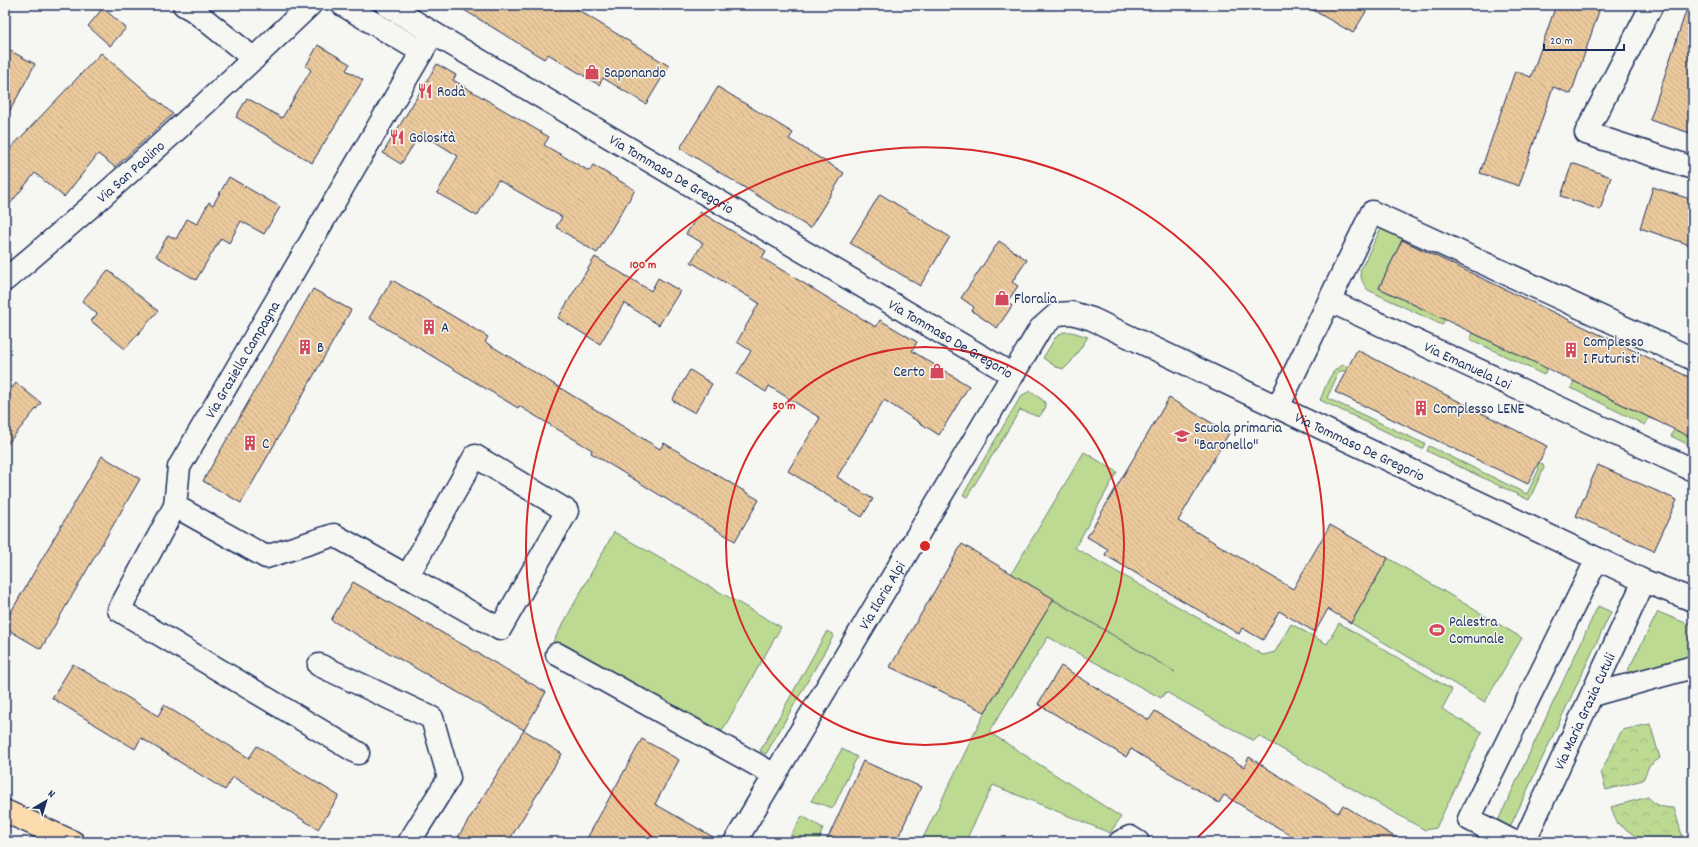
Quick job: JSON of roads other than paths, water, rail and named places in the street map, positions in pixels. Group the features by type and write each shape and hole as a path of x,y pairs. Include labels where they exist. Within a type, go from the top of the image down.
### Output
{"main road":[{"path":"5,811 73,842"}],"street":[{"path":"184,5 193,10 254,59"},
{"name":"Via San Paolino","path":"5,280 85,212 254,59 310,5"},
{"path":"343,5 422,52"},
{"name":"Via Tommaso De Gregorio","path":"387,5 1013,375 1040,328 1057,314 1072,313 1092,319 1644,581 1693,600"},
{"path":"1652,5 1586,133 1693,168"},
{"name":"Via Graziella Campagna","path":"175,506 179,467 433,33"},
{"path":"1278,408 1372,212 1693,359"},
{"name":"Via Emanuela Loi","path":"1330,301 1693,470"},
{"name":"Via Ilaria Alpi","path":"735,842 1013,375"},
{"path":"358,753 119,610 175,506 266,557 334,535 407,577 500,629 567,511 475,456 407,577"},
{"path":"1514,842 1469,819 1597,559"},
{"name":"Via Maria Grazia Cutuli","path":"1524,842 1644,581"},
{"path":"557,654 775,774"},
{"path":"319,665 432,718 449,778 409,842"},
{"path":"1592,695 1693,666"},
{"path":"1120,842 1130,837 1138,842"}],"place":[{"name":"Saponando","path":"592,72"},
{"name":"Rodà","path":"425,91"},
{"name":"Golosità","path":"397,137"},
{"name":"Floralia","path":"1002,298"},
{"name":"A","path":"429,327"},
{"name":"B","path":"305,347"},
{"name":"Complesso I Futuristi","path":"1571,350"},
{"name":"Certo","path":"937,371"},
{"name":"Complesso LENE","path":"1421,408"},
{"name":"Scuola primaria \"Baronello\"","path":"1182,436"},
{"name":"C","path":"250,443"},
{"name":"Palestra Comunale","path":"1437,630"}]}
